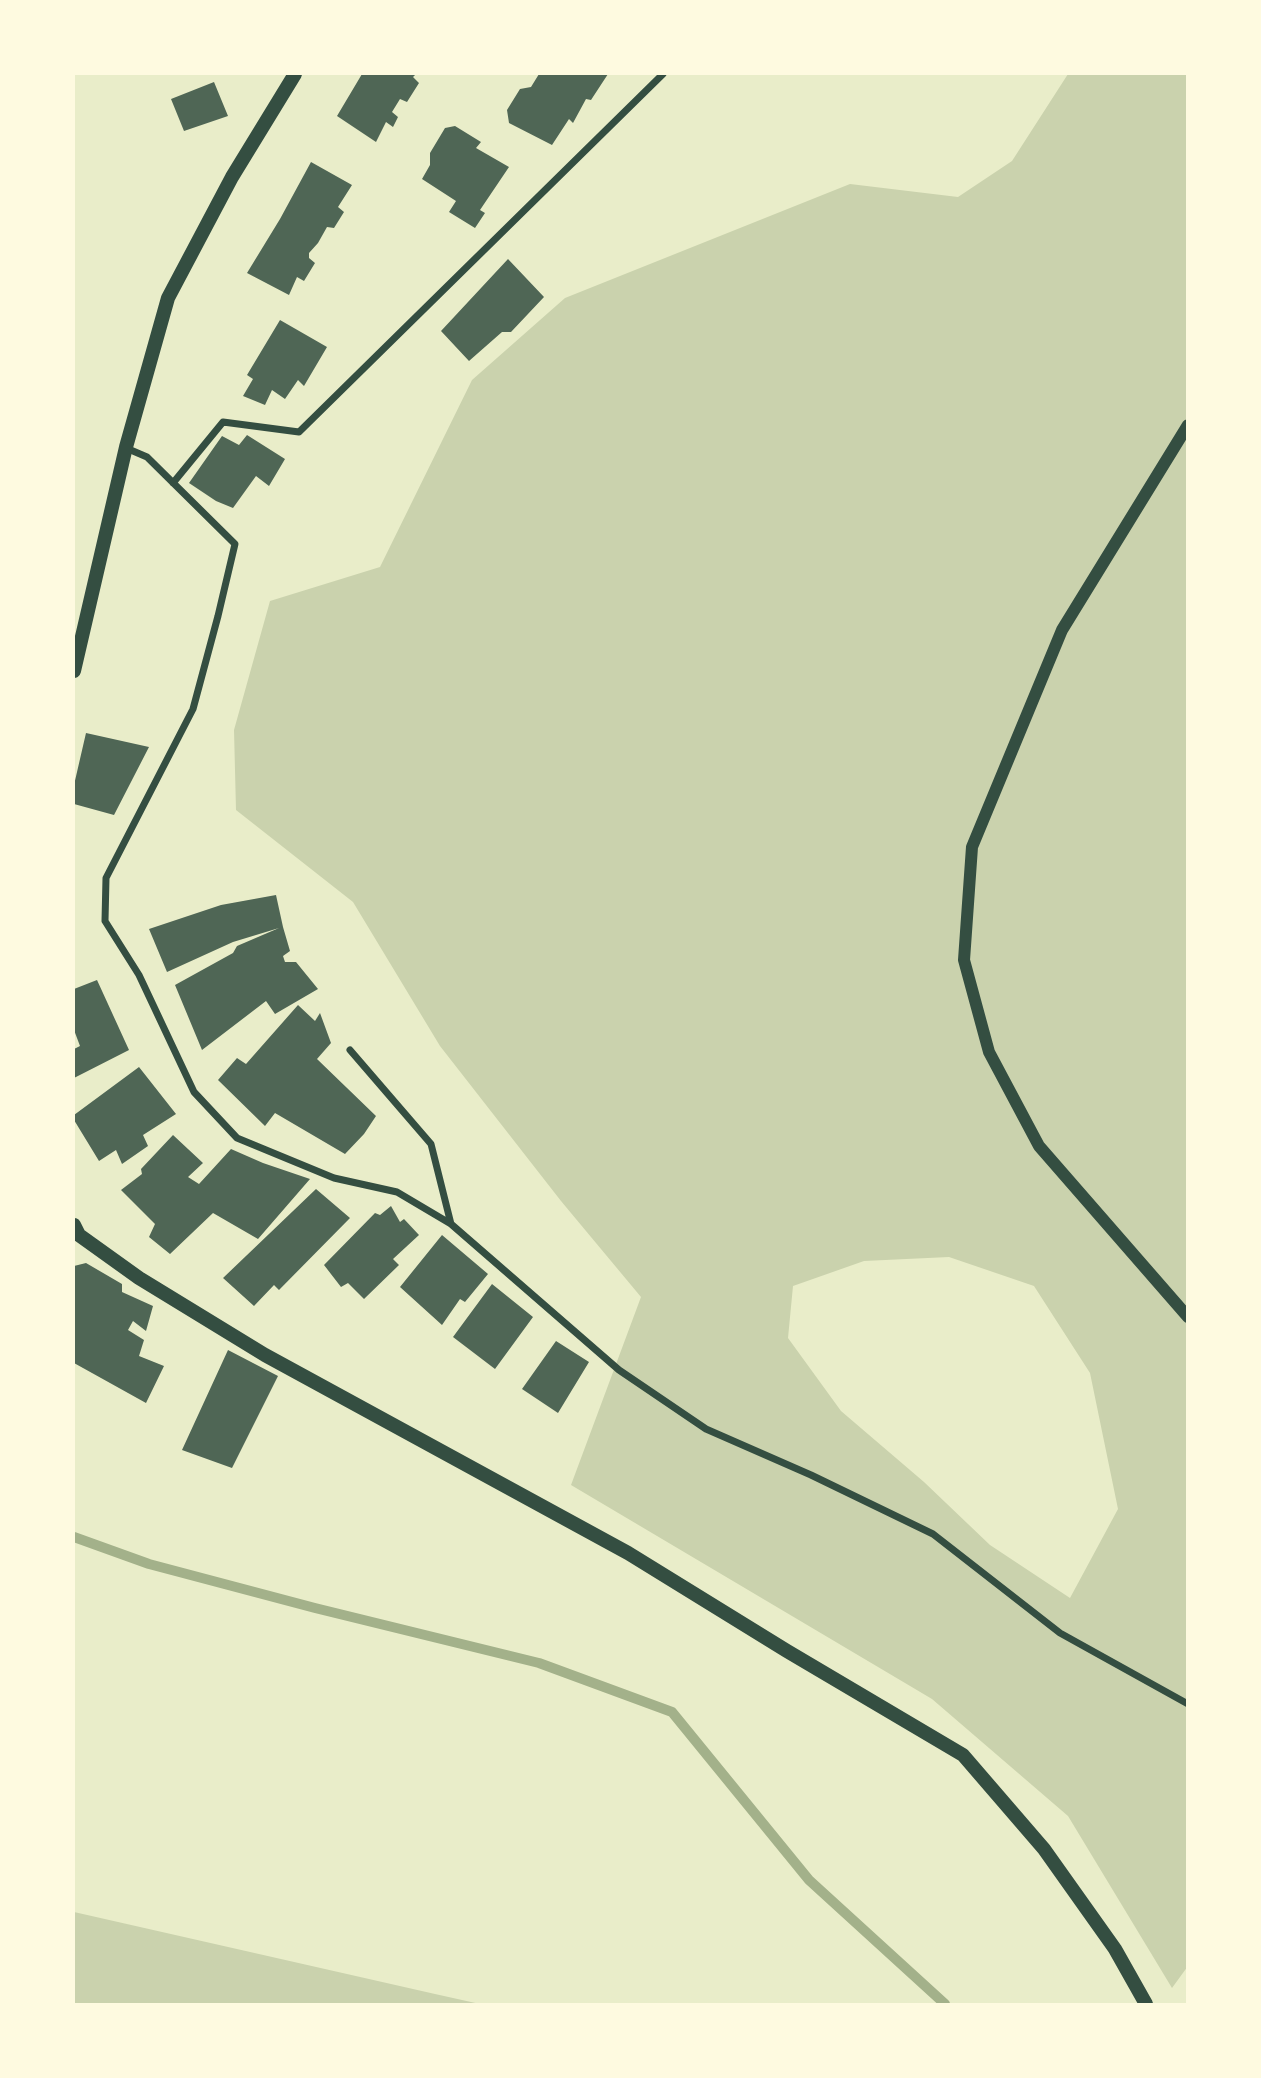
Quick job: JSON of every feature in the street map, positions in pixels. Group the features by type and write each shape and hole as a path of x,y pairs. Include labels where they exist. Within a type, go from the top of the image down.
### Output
{"main road":[{"path":"74,671 126,447 168,298 232,177 295,74"},
{"path":"74,1225 79,1235 139,1278 265,1355 628,1553 963,1755 1044,1849 1115,1949 1146,2004"}],"street":[{"path":"173,482 223,422 299,432 663,74"},
{"path":"1188,425 1062,630 972,847 964,960 989,1052 1039,1146 1188,1317"},
{"path":"126,447 147,457 235,544 193,709 106,878 105,921 139,975 194,1092 237,1138 334,1178 397,1192 451,1224 619,1370 706,1429 811,1475 933,1534 1060,1633 1188,1704"},
{"path":"351,1050 431,1143 451,1224"}],"green space":[{"path":"1068,74 1187,74 1188,1966 1172,1988 1068,1816 932,1699 571,1485 641,1297 561,1201 440,1046 353,902 236,810 234,730 270,601 380,567 472,380 565,298 850,184 958,197 1012,161","holes":["949,1257 1034,1286 1090,1373 1118,1509 1070,1598 990,1545 924,1482 841,1411 788,1338 793,1286 864,1261"]},
{"path":"74,1912 435,1994 480,2004 74,2004"}],"building":[{"path":"362,74 416,74 413,77 419,83 407,102 400,99 392,112 398,117 393,127 386,122 376,142 337,116"},
{"path":"539,74 608,74 591,100 586,99 573,123 569,119 552,145 509,123 507,110 520,89 531,87"},
{"path":"214,82 228,116 184,131 171,99"},
{"path":"455,126 481,142 476,148 509,167 480,210 485,213 475,228 449,212 456,201 422,179 430,165 430,153 445,128"},
{"path":"311,162 352,185 338,207 344,212 334,228 327,227 309,253 309,258 315,263 304,281 297,277 289,295 247,273"},
{"path":"508,259 544,297 511,332 502,332 469,361 441,331"},
{"path":"280,320 327,347 304,386 298,380 285,399 272,390 265,405 243,396 253,379 247,375"},
{"path":"247,435 285,459 269,486 256,476 233,508 216,501 189,483 222,436 239,445"},
{"path":"86,733 149,747 114,815 74,804 74,785"},
{"path":"276,895 290,951 283,956 285,962 296,962 318,989 275,1014 266,1001 202,1050 175,985 233,953 237,946 279,928 233,942 167,972 149,929 221,905"},
{"path":"97,980 129,1050 74,1078 74,1049 80,1046 74,1030 74,989"},
{"path":"298,1005 315,1021 320,1013 331,1043 317,1059 376,1116 345,1154 275,1113 265,1126 218,1080 237,1058 246,1064"},
{"path":"139,1067 176,1114 143,1135 148,1146 122,1164 116,1150 99,1161 74,1120 74,1115"},
{"path":"173,1135 203,1163 188,1177 199,1184 231,1149 310,1179 258,1239 213,1213 170,1254 149,1237 155,1224 121,1190 142,1174 141,1169"},
{"path":"316,1189 350,1218 279,1290 274,1285 254,1306 223,1278"},
{"path":"391,1206 400,1222 404,1219 419,1235 393,1259 399,1265 364,1299 348,1283 341,1287 324,1265 375,1213 380,1215"},
{"path":"442,1235 488,1274 465,1302 460,1299 442,1325 400,1287"},
{"path":"86,1263 122,1284 122,1292 153,1306 146,1331 133,1321 128,1330 144,1340 139,1356 164,1366 146,1403 74,1363 74,1266"},
{"path":"492,1284 533,1317 495,1369 453,1337"},
{"path":"556,1341 589,1362 558,1413 522,1389"},
{"path":"228,1350 278,1376 232,1468 182,1450"}],"waterway":[{"path":"74,1537 149,1564 539,1663 672,1712 809,1880 945,2004"}]}
